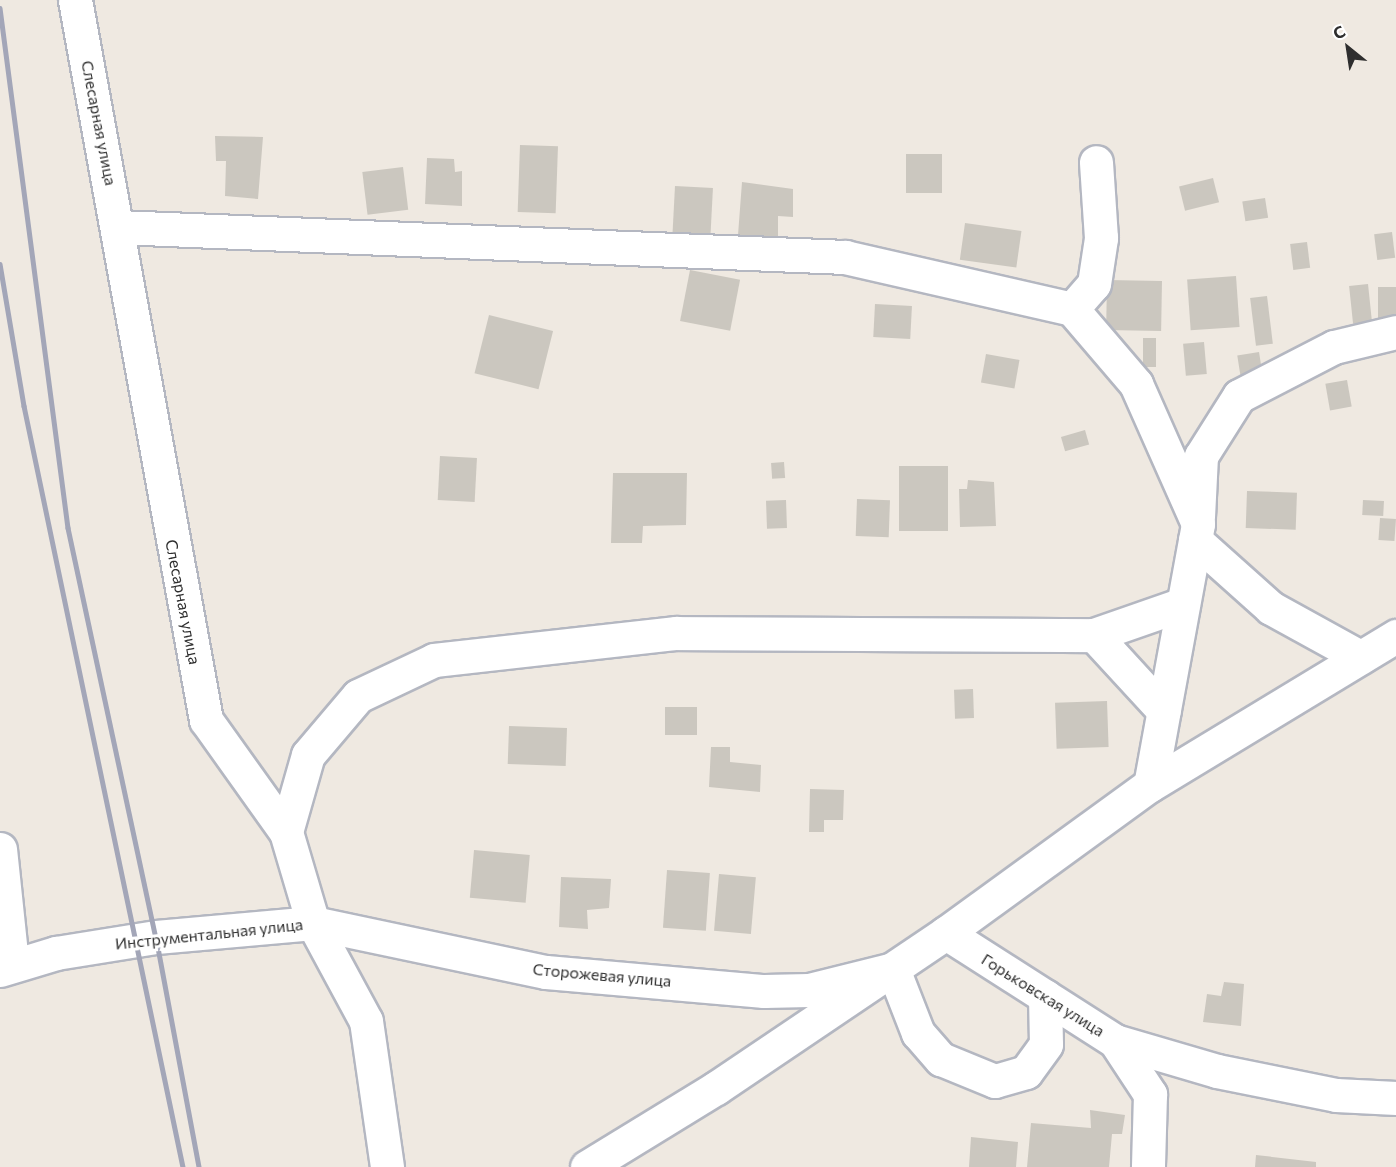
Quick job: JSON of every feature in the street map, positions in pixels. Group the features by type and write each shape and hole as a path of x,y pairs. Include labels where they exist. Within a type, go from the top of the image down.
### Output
{"street":[{"name":"Слесарная улица","path":"75,0 118,227 135,350 206,720 286,832 313,923 366,1021 387,1167"},
{"path":"1072,309 1094,284 1101,238 1096,162"},
{"path":"118,227 845,257 1072,309 1136,384 1197,532 1271,608 1360,657"},
{"path":"1150,785 1197,532 1201,456 1239,396 1334,347 1396,332"},
{"path":"286,832 308,755 358,696 434,660 676,633 1094,635 1183,604"},
{"path":"1094,635 1164,711"},
{"path":"586,1167 893,969 1150,785 1396,636"},
{"path":"0,849 6,967"},
{"name":"Инструментальная улица","path":"6,967 156,937 313,923"},
{"name":"Сторожевая улица","path":"313,923 546,972 764,991 809,990 893,969"},
{"name":"Горьковская улица","path":"946,933 1115,1041 1150,1094 1148,1167"},
{"path":"893,969 918,1034 941,1059 995,1081 1026,1072 1046,1044 1045,996"},
{"path":"1115,1041 1239,1076 1336,1095 1396,1098"}],"building":[{"path":"215,136 263,137 258,199 225,196 226,161 216,161"},
{"path":"520,145 558,146 556,213 518,212"},
{"path":"906,154 942,154 942,193 906,193"},
{"path":"427,158 454,159 455,172 462,171 462,206 425,204"},
{"path":"403,167 408,210 368,215 362,172"},
{"path":"1213,178 1219,202 1185,211 1179,186"},
{"path":"742,182 793,189 793,217 778,216 778,239 738,235"},
{"path":"675,186 713,188 710,235 673,233"},
{"path":"1265,198 1268,218 1245,221 1242,202"},
{"path":"965,223 1021,231 1016,268 960,260"},
{"path":"1392,232 1395,258 1377,260 1374,234"},
{"path":"1307,242 1310,268 1293,270 1290,244"},
{"path":"690,270 740,280 730,331 680,321"},
{"path":"1236,276 1240,327 1191,330 1187,279"},
{"path":"1107,280 1162,281 1161,331 1106,330"},
{"path":"1368,284 1372,322 1353,324 1349,286"},
{"path":"1378,287 1396,287 1396,321 1378,321"},
{"path":"1267,296 1273,344 1256,346 1250,298"},
{"path":"875,304 912,306 910,339 873,337"},
{"path":"489,315 553,331 539,389 474,373"},
{"path":"1143,338 1156,338 1156,367 1143,367"},
{"path":"1204,342 1207,374 1186,376 1183,344"},
{"path":"1259,352 1263,377 1241,380 1237,355"},
{"path":"986,354 1019,360 1014,388 981,383"},
{"path":"1347,380 1352,407 1330,410 1325,384"},
{"path":"1085,430 1089,444 1065,451 1061,437"},
{"path":"440,456 477,458 475,502 438,500"},
{"path":"784,462 785,478 772,479 771,463"},
{"path":"899,466 948,466 948,531 899,531"},
{"path":"613,473 687,473 686,525 643,526 642,543 611,543"},
{"path":"968,480 994,482 996,526 960,527 959,489 967,489"},
{"path":"1247,491 1297,493 1296,530 1246,528"},
{"path":"857,499 890,500 889,537 856,536"},
{"path":"786,500 787,528 767,529 766,501"},
{"path":"1363,500 1384,501 1383,516 1362,515"},
{"path":"1380,518 1396,519 1394,541 1378,540"},
{"path":"973,689 974,718 955,719 954,690"},
{"path":"1107,701 1109,747 1057,749 1055,703"},
{"path":"665,707 697,707 697,735 665,735"},
{"path":"509,726 567,728 566,766 508,764"},
{"path":"711,747 730,747 730,762 761,765 760,792 709,787"},
{"path":"810,789 844,790 843,820 824,820 824,832 809,832"},
{"path":"474,850 530,855 526,903 470,898"},
{"path":"667,870 710,873 706,931 663,928"},
{"path":"719,874 756,877 751,934 714,931"},
{"path":"561,877 611,879 609,908 587,910 588,929 559,927"},
{"path":"1224,982 1244,984 1241,1026 1203,1022 1207,994 1221,996"},
{"path":"1090,1110 1125,1115 1122,1134 1112,1134 1109,1167 1027,1167 1031,1123 1091,1128"},
{"path":"971,1137 1018,1142 1016,1167 969,1167"},
{"path":"1256,1155 1316,1162 1316,1167 1255,1167"}],"railway":[{"path":"0,8 68,528 156,937 199,1167"},
{"path":"0,264 24,406 183,1167"}]}
